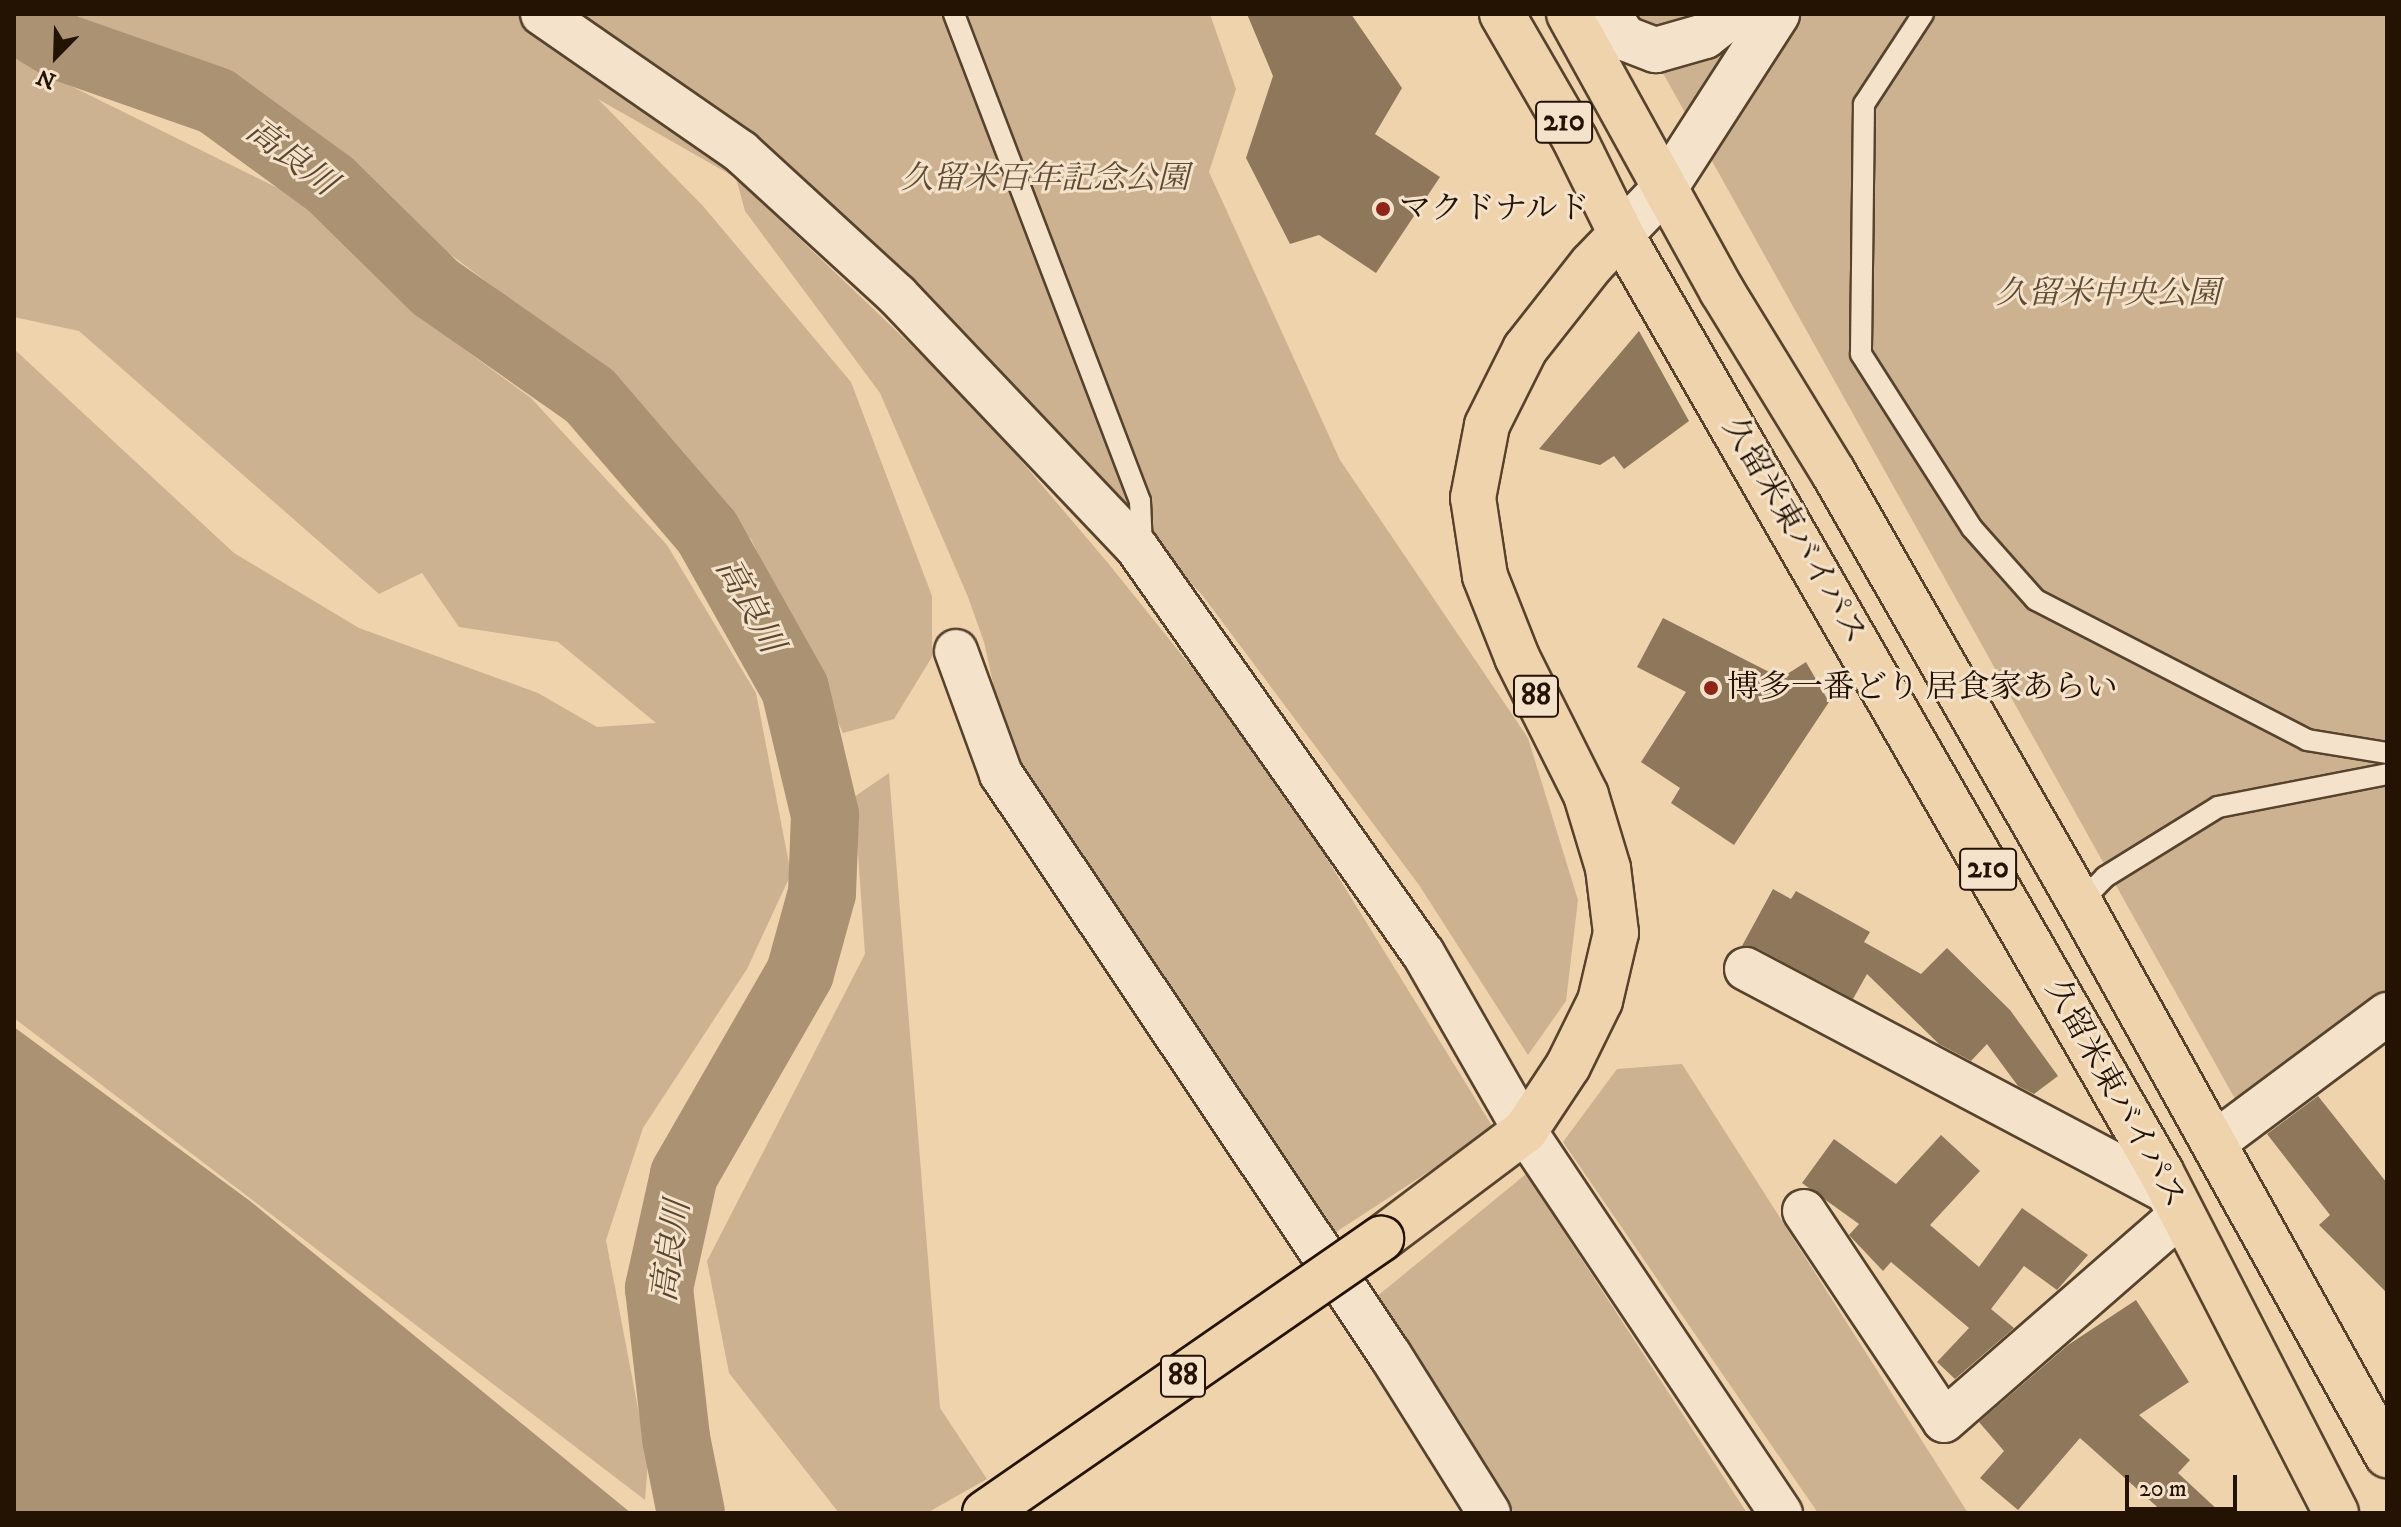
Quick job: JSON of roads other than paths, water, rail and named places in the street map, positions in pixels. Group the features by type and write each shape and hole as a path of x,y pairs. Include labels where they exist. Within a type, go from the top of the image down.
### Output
{"main road":[{"name":"久留米東バイパス","path":"1502,14 1575,140 1621,234 2153,1158 2336,1513"},
{"name":"久留米東バイパス","path":"1569,14 1722,291 1833,472 2080,903 2387,1455"},
{"name":"88","path":"985,1513 1381,1239 1489,1160 1525,1131 1568,1066 1600,1001 1616,933 1608,868 1586,795 1517,657 1485,576 1473,498 1487,425 1525,349 1592,264 1621,234"}],"street":[{"path":"1608,14 1624,38 1656,50 1705,36 1733,14"},
{"path":"1621,234 1665,188 1777,14"},
{"path":"541,15 752,162 897,295 1142,554 1423,953 1525,1131 1781,1513"},
{"path":"956,651 1001,774 1390,1355 1489,1513"},
{"path":"1746,969 2167,1192 2210,1266"},
{"path":"2214,1143 2387,1014"},
{"path":"1804,1211 1944,1421 2180,1215"}],"lane":[{"path":"954,14 1140,501 1142,554"},
{"path":"1923,14 1864,104 1861,354 1972,528 2036,600 2307,740 2387,753"},
{"path":"2080,903 2105,877 2218,807 2387,774"}],"waterway":[{"name":"高良川","path":"14,18 62,47 216,101 330,184 436,288 590,396 707,532 795,689 825,815 822,893 800,973 684,1175 659,1288 676,1438 691,1513"}],"place":[{"name":"マクドナルド","path":"1383,209"},
{"name":"博多一番どり 居食家あらい","path":"1711,688"}],"park label":[{"name":"久留米百年記念公園","path":"1045,179"},
{"name":"久留米中央公園","path":"2108,294"}]}
